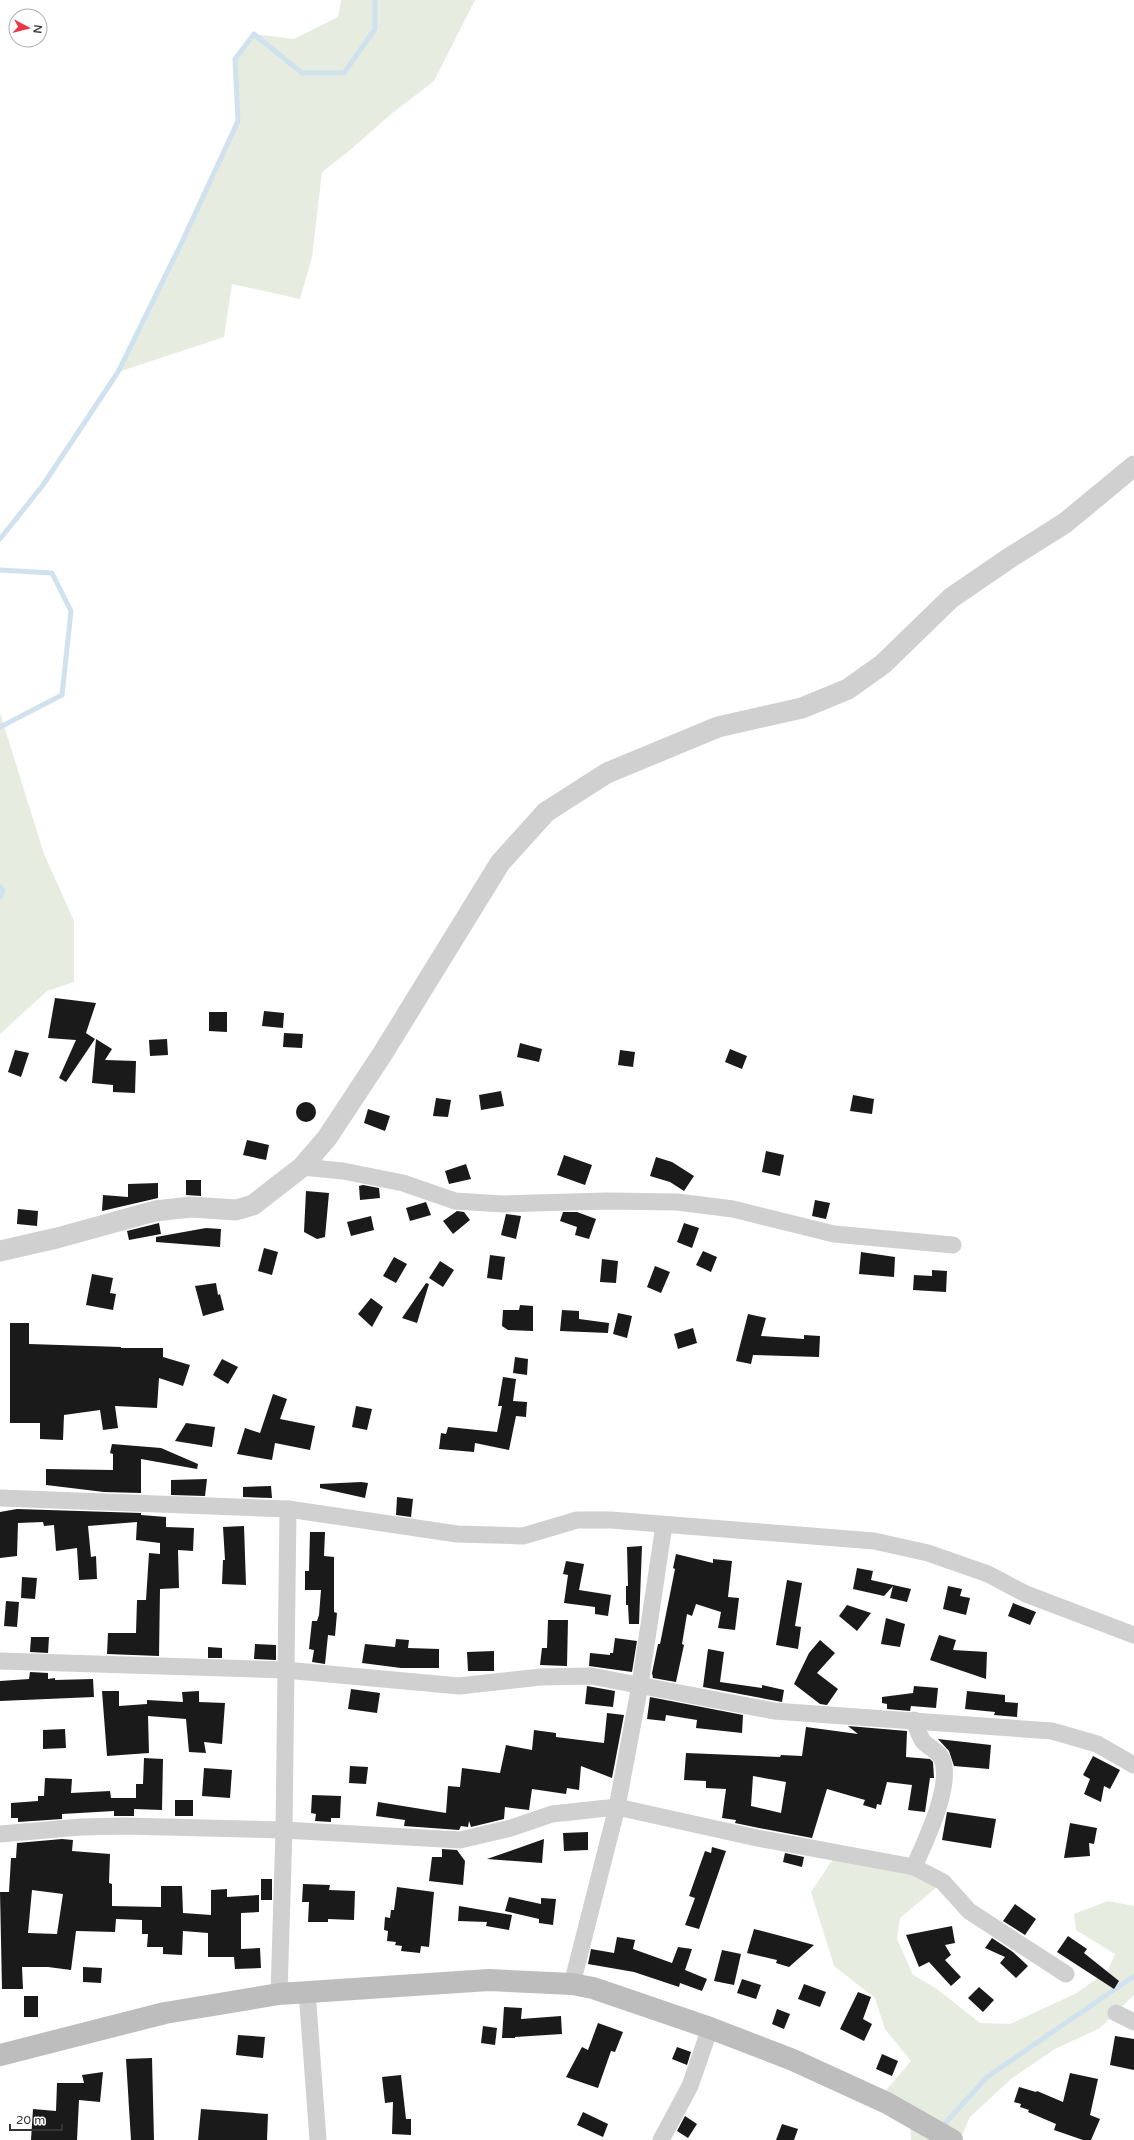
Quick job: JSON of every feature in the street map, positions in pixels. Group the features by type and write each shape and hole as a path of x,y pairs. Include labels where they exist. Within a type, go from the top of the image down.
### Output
{"main road":[{"path":"0,2055 165,2013 279,1994 489,1980 572,1984 593,1988 710,2028 793,2060 887,2103 952,2140"}],"street":[{"path":"0,1251 58,1238 155,1211 191,1207 236,1210 253,1205 302,1167 327,1138 383,1053 500,863 546,812 607,773 718,727 802,708 848,689 883,664 950,598 1008,558 1065,523 1134,466"},
{"path":"302,1167 344,1172 403,1183 455,1201 503,1204 607,1201 677,1202 733,1209 834,1234 953,1246"},
{"path":"0,1498 288,1509 457,1534 523,1536 577,1520 611,1520 874,1541 928,1553 988,1574 1026,1594 1134,1635"},
{"path":"279,1994 284,1830 288,1509"},
{"path":"572,1984 617,1807 640,1685 664,1525"},
{"path":"0,1661 285,1670 459,1686 541,1677 591,1676 774,1711 1052,1731 1097,1744 1134,1765"},
{"path":"914,1720 923,1741 942,1758 944,1770 944,1783 932,1830 914,1867"},
{"path":"0,1834 81,1827 125,1826 284,1830 460,1840 511,1828 552,1814 617,1807 757,1838 914,1867 943,1882 969,1911 1066,1974"},
{"path":"307,1991 318,2140"},
{"path":"1116,2013 1134,2022"},
{"path":"661,2140 690,2086 710,2028"}],"shaded area":[{"path":"341,0 475,0 434,81 390,115 349,151 322,172 312,257 300,299 232,284 224,337 118,372 182,242 238,121 235,59 254,34 294,39 338,17"},
{"path":"0,713 44,854 74,921 74,982 47,991 0,1034"},
{"path":"837,1853 943,1882 900,1918 897,1939 913,1975 937,1989 980,2023 1010,2024 1077,1993 1108,1970 1115,1954 1076,1930 1074,1914 1108,1901 1134,1906 1134,1995 1100,2028 1055,2049 1011,2079 970,2117 960,2140 911,2140 910,2119 876,2102 911,2061 885,2029 875,1998 834,1966 811,1892"}],"building":[{"path":"55,998 96,1003 86,1033 95,1039 66,1082 59,1078 76,1040 48,1038"},
{"path":"264,1011 284,1013 283,1028 262,1026"},
{"path":"209,1012 227,1012 227,1032 209,1031"},
{"path":"284,1033 303,1034 302,1048 283,1047"},
{"path":"96,1039 112,1049 105,1060 136,1061 135,1093 113,1092 113,1085 92,1083"},
{"path":"167,1039 168,1055 150,1056 149,1040"},
{"path":"520,1043 542,1049 539,1062 517,1057"},
{"path":"730,1049 747,1056 742,1069 725,1062"},
{"path":"15,1050 29,1053 21,1077 8,1072"},
{"path":"620,1050 635,1052 633,1067 618,1065"},
{"path":"501,1091 504,1106 481,1110 479,1095"},
{"path":"853,1095 874,1099 872,1114 850,1111"},
{"path":"436,1098 451,1100 448,1117 433,1116"},
{"path":"306,1102 313,1105 316,1112 313,1119 306,1122 299,1119 296,1112 299,1105"},
{"path":"368,1109 390,1116 385,1131 364,1123"},
{"path":"247,1140 269,1145 266,1160 243,1155"},
{"path":"766,1151 784,1155 780,1176 762,1172"},
{"path":"564,1155 592,1165 585,1185 557,1175"},
{"path":"656,1157 672,1162 694,1176 684,1191 670,1182 650,1176"},
{"path":"466,1164 471,1179 449,1184 445,1171"},
{"path":"186,1180 201,1180 201,1196 186,1195"},
{"path":"158,1183 158,1198 102,1211 103,1195 128,1197 128,1184"},
{"path":"363,1185 379,1188 380,1198 360,1200 359,1186"},
{"path":"306,1191 329,1193 325,1237 317,1239 304,1232"},
{"path":"815,1200 830,1203 826,1219 812,1216"},
{"path":"426,1202 431,1215 410,1221 406,1208"},
{"path":"18,1209 38,1211 37,1226 17,1224"},
{"path":"457,1211 464,1212 470,1220 453,1234 443,1221"},
{"path":"563,1212 577,1212 596,1219 589,1239 575,1235 577,1227 560,1221"},
{"path":"506,1214 521,1216 516,1239 501,1235"},
{"path":"371,1216 374,1230 351,1236 347,1222"},
{"path":"159,1223 161,1234 129,1240 127,1231"},
{"path":"684,1223 699,1228 692,1248 677,1242"},
{"path":"206,1228 221,1229 220,1247 156,1242 156,1237"},
{"path":"264,1248 278,1252 272,1275 258,1271"},
{"path":"703,1251 717,1257 711,1272 696,1265"},
{"path":"861,1252 895,1257 894,1277 859,1274"},
{"path":"490,1255 505,1257 502,1280 487,1278"},
{"path":"394,1257 407,1264 396,1283 383,1276"},
{"path":"602,1259 618,1261 616,1283 600,1282"},
{"path":"440,1261 454,1270 443,1287 429,1278"},
{"path":"655,1266 670,1272 661,1293 647,1287"},
{"path":"932,1270 947,1271 946,1292 913,1290 914,1275 932,1276"},
{"path":"92,1274 113,1278 110,1293 116,1294 113,1310 86,1305"},
{"path":"216,1283 218,1295 220,1294 224,1310 203,1316 195,1286"},
{"path":"426,1283 429,1284 417,1323 402,1318"},
{"path":"371,1298 383,1307 372,1327 358,1314"},
{"path":"520,1305 533,1306 533,1331 508,1330 502,1326 503,1310 519,1310"},
{"path":"562,1310 579,1311 579,1319 609,1323 608,1333 560,1331"},
{"path":"618,1313 632,1316 627,1338 613,1334"},
{"path":"748,1314 766,1318 761,1336 804,1339 804,1335 820,1336 819,1357 753,1355 751,1364 736,1361"},
{"path":"10,1323 29,1323 29,1344 121,1348 163,1348 163,1357 190,1365 183,1386 159,1378 157,1408 115,1406 118,1428 103,1430 100,1410 64,1415 63,1440 40,1439 40,1423 10,1423"},
{"path":"693,1328 697,1343 678,1349 674,1334"},
{"path":"515,1357 528,1359 527,1375 513,1373"},
{"path":"222,1359 238,1367 228,1384 213,1375"},
{"path":"503,1377 516,1379 513,1401 527,1402 526,1417 516,1416 509,1450 475,1443 474,1452 439,1449 441,1433 446,1434 448,1427 497,1432 502,1406 498,1406"},
{"path":"273,1394 287,1399 280,1419 315,1426 310,1450 275,1443 272,1460 237,1454 245,1428 260,1433"},
{"path":"356,1406 372,1409 367,1430 352,1427"},
{"path":"186,1423 215,1427 212,1447 175,1441"},
{"path":"112,1444 161,1448 198,1464 197,1469 141,1459 141,1493 104,1492 46,1485 46,1469 113,1470 113,1454 110,1453"},
{"path":"207,1479 205,1496 171,1495 171,1480"},
{"path":"368,1483 365,1498 320,1488 320,1484"},
{"path":"271,1486 272,1498 243,1497 243,1487"},
{"path":"397,1497 413,1499 411,1517 396,1515"},
{"path":"17,1509 141,1513 141,1515 166,1517 166,1527 194,1528 193,1551 178,1550 179,1588 160,1589 159,1656 107,1654 108,1633 136,1633 137,1600 146,1600 149,1553 160,1554 160,1543 136,1540 137,1522 88,1526 91,1557 96,1556 97,1579 79,1580 77,1548 56,1551 54,1525 44,1526 43,1522 18,1523 17,1556 0,1558 0,1512"},
{"path":"244,1526 246,1585 222,1584 223,1560 225,1560 223,1527"},
{"path":"310,1532 325,1532 324,1556 334,1557 334,1612 337,1613 335,1636 328,1635 325,1664 312,1662 314,1650 309,1649 312,1621 317,1621 319,1615 321,1590 305,1590 305,1571 309,1571"},
{"path":"642,1546 639,1624 629,1624 628,1605 626,1605 626,1586 628,1586 627,1547"},
{"path":"676,1554 713,1563 713,1559 732,1561 728,1597 739,1598 735,1630 718,1628 721,1612 696,1604 692,1616 687,1614 682,1644 684,1645 676,1682 653,1678 652,1673 658,1644 660,1644 675,1569 673,1568"},
{"path":"566,1561 584,1564 579,1590 611,1595 608,1616 595,1614 595,1607 564,1603 568,1575 563,1574"},
{"path":"857,1568 873,1571 871,1580 911,1589 907,1602 890,1598 893,1586 884,1596 853,1589"},
{"path":"22,1577 37,1578 35,1599 21,1598"},
{"path":"787,1580 802,1583 795,1626 801,1627 798,1649 776,1645"},
{"path":"948,1586 962,1589 960,1596 970,1598 966,1615 943,1609"},
{"path":"6,1601 19,1602 17,1627 4,1626"},
{"path":"1013,1603 1036,1612 1030,1625 1008,1616"},
{"path":"847,1605 871,1613 857,1631 839,1616"},
{"path":"886,1618 905,1624 900,1647 881,1644"},
{"path":"548,1620 568,1620 567,1666 540,1665 542,1648 547,1648"},
{"path":"939,1635 956,1640 953,1650 987,1652 986,1679 930,1660"},
{"path":"31,1637 49,1637 48,1653 30,1652"},
{"path":"615,1638 637,1641 632,1672 589,1666 590,1653 610,1655 610,1653 613,1653"},
{"path":"396,1639 409,1640 408,1648 439,1649 439,1668 401,1668 362,1663 365,1644 395,1647"},
{"path":"820,1640 835,1653 817,1673 838,1689 827,1705 820,1704 794,1684 809,1653"},
{"path":"255,1644 276,1645 276,1660 254,1659"},
{"path":"208,1647 222,1648 222,1658 208,1658"},
{"path":"708,1649 724,1652 720,1682 762,1688 762,1685 784,1690 782,1702 703,1687"},
{"path":"494,1651 494,1671 468,1671 467,1652"},
{"path":"30,1672 48,1673 48,1679 55,1678 55,1680 93,1679 94,1697 0,1701 0,1681 29,1679"},
{"path":"587,1686 615,1691 613,1707 585,1704"},
{"path":"914,1686 938,1688 936,1708 911,1706 910,1711 887,1709 887,1704 882,1703 882,1697 913,1693"},
{"path":"351,1689 380,1693 377,1713 348,1709"},
{"path":"102,1691 119,1691 119,1706 147,1704 147,1700 183,1702 182,1692 199,1691 199,1702 225,1703 222,1744 204,1742 206,1753 189,1752 186,1719 148,1716 149,1753 107,1756"},
{"path":"967,1691 1005,1695 1005,1702 1018,1703 1017,1717 994,1715 995,1712 965,1709"},
{"path":"650,1697 743,1715 742,1733 696,1728 697,1720 666,1715 665,1721 647,1719"},
{"path":"607,1713 624,1715 612,1778 581,1766 579,1790 567,1788 566,1794 532,1789 529,1810 505,1807 504,1819 471,1827 469,1821 468,1827 461,1826 459,1830 404,1826 405,1820 376,1816 378,1802 446,1813 448,1786 460,1787 462,1768 500,1773 506,1745 532,1750 534,1730 556,1733 556,1737 604,1743"},
{"path":"848,1726 907,1731 906,1757 930,1759 933,1762 934,1778 930,1778 925,1812 908,1810 912,1785 887,1782 881,1805 877,1804 876,1809 863,1805 865,1800 827,1789 812,1838 735,1823 736,1820 722,1818 726,1789 706,1788 706,1781 684,1780 686,1753 780,1757 781,1755 802,1756 806,1727 858,1734","holes":["753,1776 786,1782 781,1813 751,1806"]},
{"path":"65,1729 66,1748 43,1749 43,1730"},
{"path":"938,1739 991,1745 989,1769 954,1766 949,1751"},
{"path":"1093,1756 1120,1770 1110,1789 1104,1786 1101,1802 1084,1794 1090,1779 1083,1775"},
{"path":"144,1758 163,1759 162,1810 134,1809 134,1816 114,1816 114,1811 62,1814 62,1819 18,1822 18,1818 11,1818 11,1803 38,1801 38,1796 44,1796 45,1778 72,1779 71,1793 110,1791 111,1798 136,1798 136,1784 143,1784"},
{"path":"350,1766 368,1767 366,1784 349,1783"},
{"path":"204,1768 232,1770 230,1798 202,1796"},
{"path":"312,1795 341,1796 340,1818 331,1818 331,1822 315,1821 316,1814 311,1813"},
{"path":"175,1800 193,1800 193,1816 175,1816"},
{"path":"947,1812 996,1819 991,1848 942,1840"},
{"path":"1070,1823 1097,1828 1094,1844 1089,1843 1090,1856 1064,1858"},
{"path":"588,1832 588,1850 564,1851 563,1833"},
{"path":"62,1839 73,1840 72,1851 110,1854 109,1883 112,1884 112,1906 161,1907 161,1886 182,1886 183,1913 211,1915 211,1890 227,1889 227,1897 259,1895 259,1912 241,1913 241,1949 260,1948 261,1968 235,1969 234,1957 208,1957 208,1933 183,1931 182,1955 163,1954 163,1947 147,1947 148,1934 142,1934 142,1920 116,1919 115,1932 76,1931 71,1970 48,1967 22,1967 23,1989 2,1989 0,1892 9,1892 11,1858 16,1858 17,1843","holes":["32,1890 63,1894 57,1934 28,1933"]},
{"path":"544,1839 542,1863 487,1859"},
{"path":"712,1847 726,1851 699,1929 685,1925 695,1898 689,1896 705,1851 711,1853"},
{"path":"442,1849 457,1850 465,1861 463,1885 429,1881 432,1857 442,1857"},
{"path":"785,1853 804,1857 802,1867 783,1862"},
{"path":"261,1879 272,1879 272,1900 261,1900"},
{"path":"303,1884 330,1885 329,1890 355,1891 354,1920 328,1919 328,1922 308,1922 309,1902 302,1902"},
{"path":"397,1887 434,1892 429,1947 421,1946 420,1953 401,1951 402,1946 395,1945 396,1942 387,1941 388,1931 384,1930 385,1917 390,1918 391,1910 394,1910"},
{"path":"509,1897 541,1904 541,1898 556,1899 553,1925 539,1923 539,1919 505,1911"},
{"path":"1015,1904 1036,1919 1025,1935 1003,1921"},
{"path":"459,1906 512,1915 509,1930 486,1926 487,1922 458,1921"},
{"path":"952,1926 955,1943 945,1945 951,1955 945,1960 961,1977 951,1986 929,1962 919,1967 906,1935"},
{"path":"754,1929 814,1945 789,1967 776,1963 777,1960 747,1953"},
{"path":"1068,1936 1087,1949 1084,1953 1119,1981 1114,1989 1057,1952"},
{"path":"617,1937 635,1940 633,1949 672,1963 678,1947 692,1949 685,1970 707,1979 702,1991 680,1983 679,1987 634,1972 588,1964 591,1949 614,1953"},
{"path":"992,1938 1013,1952 1028,1966 1016,1978 1000,1963 1005,1957 985,1948"},
{"path":"722,1950 741,1954 734,1985 714,1981"},
{"path":"83,1967 102,1968 101,1983 83,1982"},
{"path":"742,1979 761,1985 756,1999 737,1993"},
{"path":"804,1984 826,1992 820,2007 798,1999"},
{"path":"979,1987 994,2000 983,2012 968,1998"},
{"path":"858,1992 871,1997 863,2019 872,2024 864,2041 840,2029"},
{"path":"24,1996 38,1996 38,2017 24,2017"},
{"path":"504,2007 522,2008 521,2019 561,2016 562,2034 502,2038"},
{"path":"777,2009 790,2014 784,2029 772,2024"},
{"path":"598,2023 623,2032 615,2052 611,2051 598,2088 566,2077 582,2047 588,2050"},
{"path":"483,2026 497,2028 495,2045 481,2043"},
{"path":"238,2035 265,2037 263,2058 236,2055"},
{"path":"1115,2036 1134,2039 1134,2070 1110,2065"},
{"path":"677,2047 691,2052 687,2065 672,2059"},
{"path":"882,2054 898,2061 892,2076 876,2069"},
{"path":"152,2058 154,2140 131,2140 126,2059"},
{"path":"103,2072 100,2102 79,2100 77,2140 31,2140 33,2109 56,2111 57,2083 84,2083 82,2075"},
{"path":"1070,2073 1098,2079 1090,2115 1100,2119 1091,2140 1083,2140 1054,2130 1056,2124 1028,2112 1029,2110 1020,2107 1021,2104 1014,2102 1019,2087 1037,2091 1063,2102"},
{"path":"401,2075 406,2119 411,2119 411,2135 392,2134 393,2102 385,2103 382,2077"},
{"path":"201,2109 268,2114 267,2140 198,2140"},
{"path":"583,2112 608,2124 603,2137 577,2125"},
{"path":"685,2116 697,2124 688,2138 677,2131"},
{"path":"782,2124 798,2129 794,2140 776,2140"}],"waterway":[{"path":"0,539 43,485 118,372 182,242 238,121 235,59 254,34 302,73 344,73 375,29 375,0"},
{"path":"0,570 52,573 71,611 62,695 0,727"},
{"path":"0,887 3,890 0,897"},
{"path":"941,2128 987,2077 1134,1976"}]}
